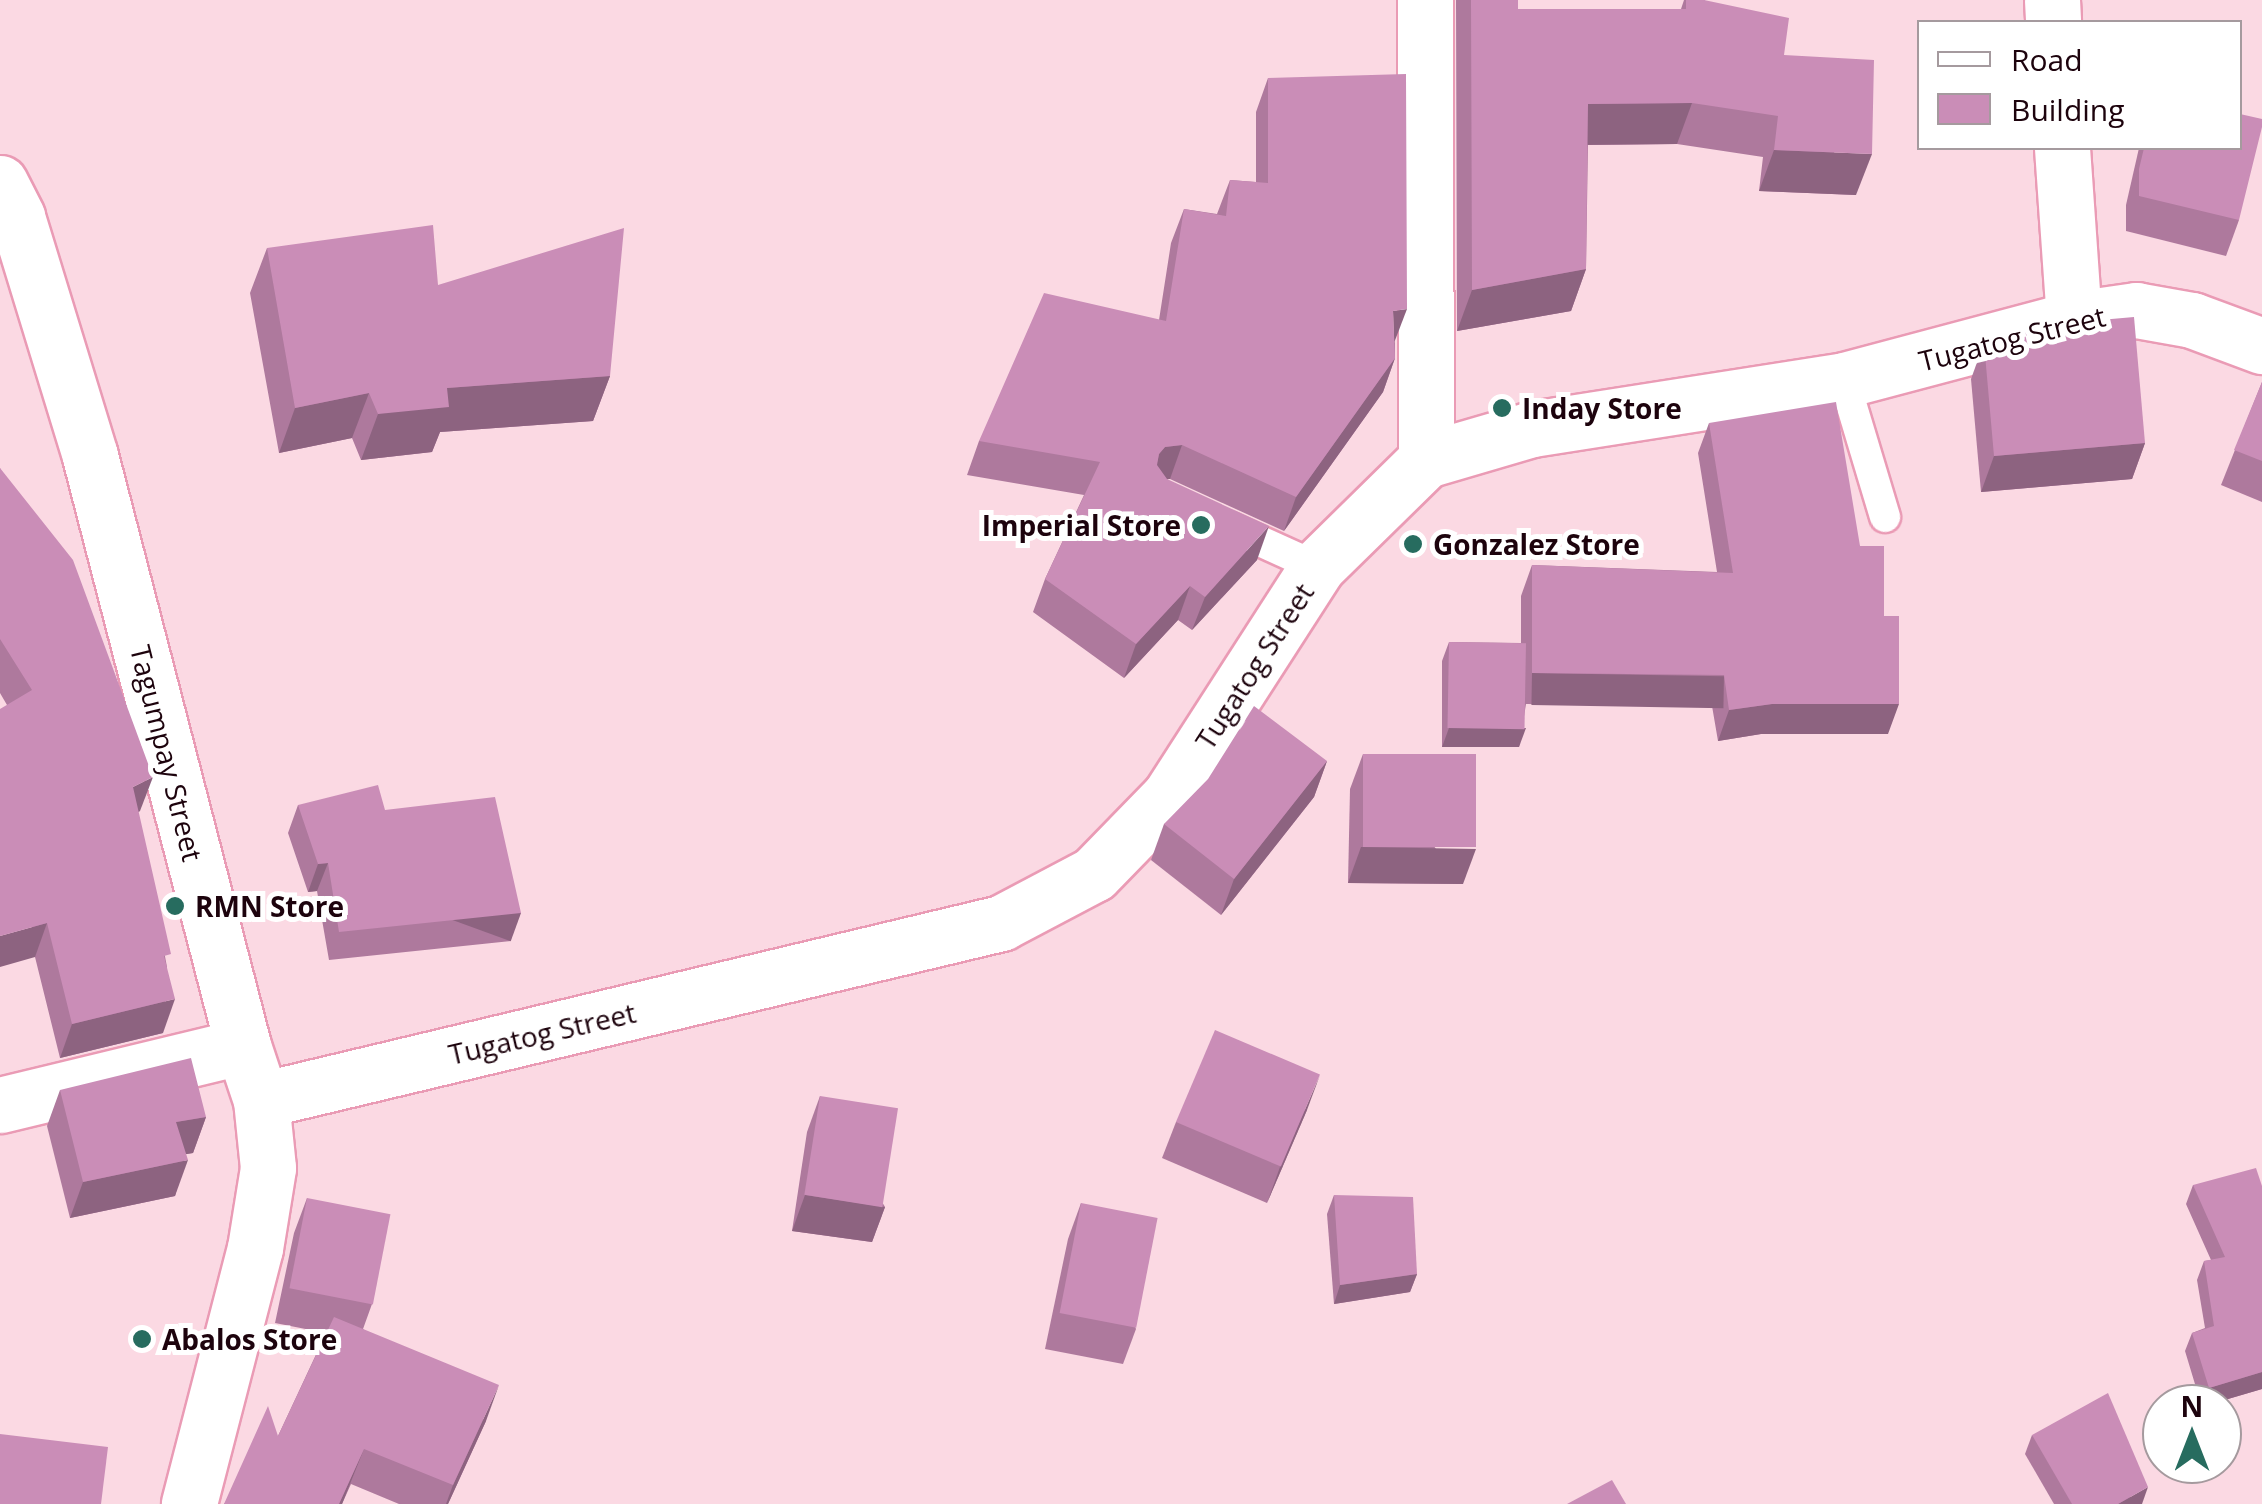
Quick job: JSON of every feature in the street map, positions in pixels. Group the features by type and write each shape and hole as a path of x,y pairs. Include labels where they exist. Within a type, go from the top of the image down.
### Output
{"street":[{"path":"1425,0 1426,460"},
{"path":"2062,150 2074,318"},
{"name":"Tagumpay Street","path":"0,183 17,217 90,456 243,1046 261,1100 268,1168 255,1248 189,1504"},
{"name":"Tugatog Street","path":"261,1100 1002,923 1094,874 1169,797 1317,568 1426,460 1532,429 1844,380 2074,318 2136,310 2192,320 2262,346"},
{"path":"0,1105 243,1046"}],"lane":[{"path":"1844,380 1885,518"},
{"path":"1197,512 1317,568"}],"building":[{"path":"1471,0 1518,0 1518,9 1686,9 1686,0 1704,0 1789,18 1784,55 1874,60 1872,154 1774,150 1778,116 1692,103 1588,104 1586,269 1472,290"},
{"path":"1406,74 1407,309 1393,311 1395,358 1296,497 1182,445 1165,447 1157,465 1167,479 1269,526 1205,597 1190,586 1136,644 1045,579 1100,462 979,441 1044,293 1166,321 1184,209 1226,216 1230,180 1268,183 1268,78"},
{"path":"2242,114 2262,119 2239,220 2139,196 2144,150 2242,150"},
{"path":"433,225 438,285 624,228 610,376 447,388 449,407 378,414 369,393 295,408 267,248"},
{"path":"2134,317 2145,443 1994,456 1984,343 2055,324"},
{"path":"2262,382 2262,461 2234,450"},
{"path":"1836,402 1860,546 1884,546 1884,616 1899,616 1899,704 1772,704 1729,710 1724,675 1532,673 1532,565 1733,573 1709,423"},
{"path":"0,468 73,560 153,777 133,787 171,954 164,956 175,999 72,1024 47,923 0,936 0,709 32,690 0,639"},
{"path":"1449,642 1526,643 1524,729 1447,728"},
{"path":"1254,706 1327,761 1234,879 1164,824 1208,779"},
{"path":"1363,754 1476,754 1476,847 1363,847"},
{"path":"378,785 385,810 495,797 521,913 339,932 328,863 318,864 298,805"},
{"path":"1215,1030 1320,1075 1281,1167 1176,1122"},
{"path":"191,1058 206,1117 176,1122 188,1160 83,1182 60,1090"},
{"path":"820,1096 898,1108 882,1207 804,1195"},
{"path":"2256,1168 2262,1186 2262,1372 2222,1384 2208,1384 2192,1333 2214,1326 2204,1261 2225,1257 2193,1185"},
{"path":"1334,1195 1413,1197 1417,1274 1340,1285"},
{"path":"307,1198 390,1214 373,1305 289,1288"},
{"path":"1081,1203 1158,1218 1136,1328 1060,1313"},
{"path":"334,1317 499,1385 453,1485 364,1449 339,1504 224,1504 268,1406 278,1436"},
{"path":"2108,1393 2142,1473 2142,1484 2148,1487 2118,1504 2072,1504 2032,1435"},
{"path":"0,1434 108,1447 101,1504 0,1504"},
{"path":"1612,1480 1626,1504 1567,1504"}],"place":[{"name":"Inday Store","path":"1502,408"},
{"name":"Imperial Store","path":"1201,525"},
{"name":"Gonzalez Store","path":"1413,544"},
{"name":"RMN Store","path":"175,906"},
{"name":"Abalos Store","path":"142,1339"}]}
